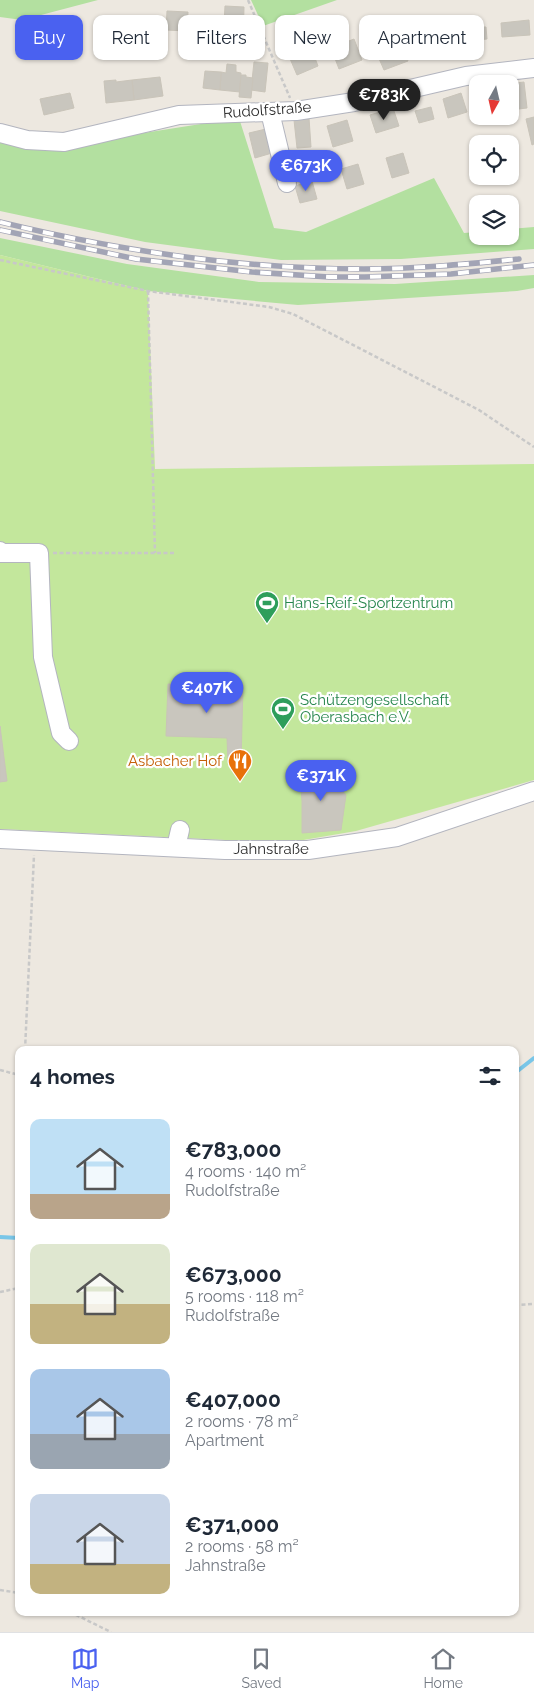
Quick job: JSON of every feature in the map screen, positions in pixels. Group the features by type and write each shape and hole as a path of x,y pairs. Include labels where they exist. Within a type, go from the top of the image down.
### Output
{"street":[{"name":"Rudolfstraße","path":"0,133 27,140 64,142 179,115 296,111 354,102 466,76 534,68"},
{"path":"270,112 287,183"},
{"path":"0,551 1,553 39,553 43,657 61,733 69,741"},
{"name":"Jahnstraße","path":"0,839 37,841 178,839 225,850 308,850 397,837 534,791"}],"path":[{"path":"248,0 296,111"},
{"path":"0,260 148,292 269,306 293,314 479,410 534,447"},
{"path":"148,292 156,552"},
{"path":"39,553 174,553"},
{"path":"25,1046 31,881 37,841"},
{"path":"0,1070 15,1073"},
{"path":"0,1292 15,1289"},
{"path":"519,1305 534,1304"},
{"path":"0,1590 15,1592"},
{"path":"78,1616 111,1632"}],"green space":[{"path":"0,0 98,0 41,15 15,15 15,19 0,17"},
{"path":"251,0 337,0 294,15 275,15 275,22 265,25 265,15 258,15"},
{"path":"239,118 274,228 306,232 434,178 464,233 469,233 469,245 519,245 519,228 534,227 534,249 401,259 281,260 145,242 0,211 0,141 35,150"},
{"path":"0,238 127,264 259,282 395,284 534,275 534,288 517,291 298,305 148,291 0,255"},
{"name":"Hans-Reif-Sportzentrum","path":"0,255 148,291 155,469 534,464 534,780 356,831 286,843 0,829"}],"building":[{"path":"225,6 244,7 244,15 224,15"},
{"path":"167,11 188,12 188,15 178,15 178,31 168,30"},
{"path":"529,20 530,35 502,37 501,23"},
{"path":"484,27 486,27 487,39 484,39"},
{"path":"354,39 359,52 359,60 362,60 339,69 336,60 349,60 349,41"},
{"path":"291,60 316,60 318,66 297,75"},
{"path":"380,60 408,61 384,70"},
{"path":"254,62 268,63 265,92 251,90"},
{"path":"227,64 236,65 236,72 241,73 240,92 220,90 221,72 226,73"},
{"path":"205,71 221,72 220,90 203,88"},
{"path":"241,75 253,78 251,98 239,97"},
{"path":"160,77 163,96 134,100 132,80"},
{"path":"116,80 116,82 132,80 134,100 106,103 104,81"},
{"path":"524,82 527,108 519,109 519,83"},
{"path":"70,93 74,108 44,115 40,99"},
{"path":"461,93 467,112 448,118 443,99"},
{"path":"431,107 434,119 419,123 415,111"},
{"path":"393,108 399,126 376,133 370,115"},
{"path":"534,117 534,144 532,145 526,119"},
{"path":"309,118 311,147 297,148 294,120"},
{"path":"347,120 353,141 333,147 327,126"},
{"path":"266,129 272,153 255,158 249,133"},
{"path":"403,153 409,173 392,178 386,158"},
{"path":"358,164 364,184 347,189 341,169"},
{"path":"312,181 317,199 300,203 295,186"},
{"path":"168,684 243,685 241,763 228,762 227,738 166,736"},
{"path":"0,726 7,781 0,782"},
{"path":"299,764 330,778 346,795 341,830 302,833"}],"waterway":[{"path":"519,1070 534,1058"},
{"path":"0,1237 15,1238"}],"railway":[{"path":"0,222 135,250 272,266 383,269 519,259"},
{"path":"0,230 136,259 252,272 329,277 365,277 451,274 534,265"}],"place":[{"name":"Hans-Reif-Sportzentrum","path":"267,624"},
{"name":"Schützengesellschaft Oberasbach e.V.","path":"283,730"},
{"name":"Asbacher Hof","path":"240,782"}]}
